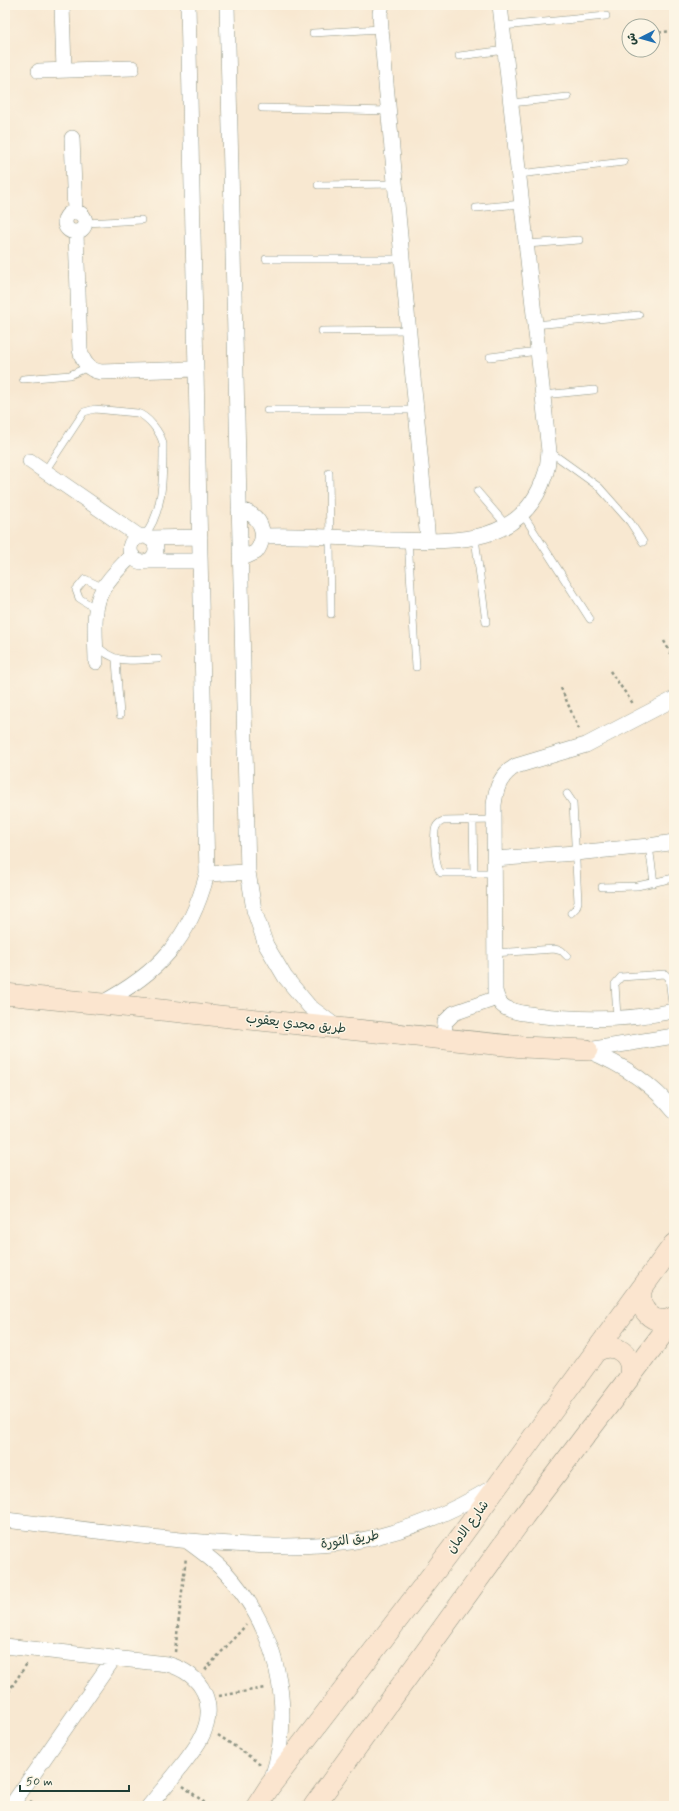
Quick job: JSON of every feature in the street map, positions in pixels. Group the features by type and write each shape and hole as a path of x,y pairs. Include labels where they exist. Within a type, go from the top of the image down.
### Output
{"street":[{"path":"62,5 64,70"},
{"path":"100,1004 126,990 150,973 171,951 188,927 200,900 207,874 188,5"},
{"path":"227,5 248,872 254,910 266,945 285,978 309,1006 339,1029"},
{"path":"382,5 380,13 381,28 428,541"},
{"path":"263,536 428,541 475,538 491,534 507,526 522,513 535,497 545,475 549,451 512,103 500,5"},
{"path":"39,71 132,68"},
{"path":"72,138 75,212 66,218 65,223 66,228 70,232 81,228 80,350 82,360 94,371 101,372 196,369"},
{"path":"30,461 144,537 153,541 156,550 151,559 147,561"},
{"path":"239,510 254,516 261,525 263,536 256,552 241,560"},
{"path":"200,537 144,537 132,542 130,546 132,556 138,561 200,561"},
{"path":"96,662 96,609 104,588 132,556"},
{"path":"674,699 643,717 586,745 516,766 508,771 502,777 495,792 494,820 495,991 501,1004 514,1011 556,1017 591,1019 617,1018 674,1011"},
{"path":"494,866 575,853 649,846 674,842"},
{"path":"207,874 248,872"},
{"name":"طريق مجدي يعقوب","path":"5,994 523,1047 587,1050 674,1036"},
{"path":"444,1039 445,1022 454,1013 497,998"},
{"name":"طريق مجدي يعقوب","path":"587,1050 610,1060 631,1072 650,1087 674,1111"},
{"name":"شارع الامان","path":"257,1806 272,1780 501,1483 674,1244"},
{"path":"642,1288 640,1299 644,1311 648,1315 659,1320 674,1318"},
{"path":"314,1806 524,1516 674,1318"},
{"path":"595,1352 606,1347 612,1347 622,1351 627,1355 631,1366 629,1378"},
{"name":"طريق الثورة","path":"5,1520 187,1541 286,1547 350,1542 382,1535 432,1519 473,1499 501,1483"},
{"path":"187,1541 226,1573 242,1593 256,1614 271,1649 280,1686 282,1730 272,1780"},
{"path":"5,1646 174,1666 186,1671 196,1680 207,1699 208,1713 206,1727 200,1740 149,1806"},
{"path":"11,1806 114,1658"}],"lane":[{"path":"503,26 606,16"},
{"path":"313,33 381,28"},
{"path":"459,56 506,50"},
{"path":"512,103 568,97"},
{"path":"262,108 389,111"},
{"path":"519,174 624,162"},
{"path":"318,184 395,184"},
{"path":"476,208 522,204"},
{"path":"81,228 141,220"},
{"path":"527,244 579,240"},
{"path":"266,259 402,260"},
{"path":"536,325 639,314"},
{"path":"322,331 409,330"},
{"path":"490,357 538,351"},
{"path":"23,379 70,375 88,367"},
{"path":"543,395 594,390"},
{"path":"44,471 84,412 95,409 138,412 143,415 161,436 163,444 159,507 154,521 144,537"},
{"path":"267,410 416,410"},
{"path":"549,451 599,487 630,522 643,542"},
{"path":"329,473 331,614"},
{"path":"477,491 507,526"},
{"path":"522,513 590,619"},
{"path":"475,538 486,622"},
{"path":"408,540 416,666"},
{"path":"96,609 79,598 76,590 85,579 104,588"},
{"path":"96,643 105,653 116,660 158,659"},
{"path":"116,660 120,715"},
{"path":"567,794 573,803 578,902 576,908 571,913"},
{"path":"494,820 443,821 439,822 435,829 437,870 445,874 474,874 494,866"},
{"path":"474,821 474,874"},
{"path":"649,846 654,883"},
{"path":"602,887 654,883 674,878"},
{"path":"494,953 554,950 562,951 567,956"},
{"path":"617,1018 615,984 617,979 621,977 665,974 669,978 674,1011"}],"path":[{"path":"661,32 674,31"},
{"path":"664,641 674,659"},
{"path":"610,671 643,717"},
{"path":"561,688 586,745"},
{"path":"174,1666 187,1541"},
{"path":"196,1680 256,1614"},
{"path":"5,1697 36,1649"},
{"path":"207,1699 280,1686"},
{"path":"206,1727 272,1780"},
{"path":"172,1777 209,1806"}]}
